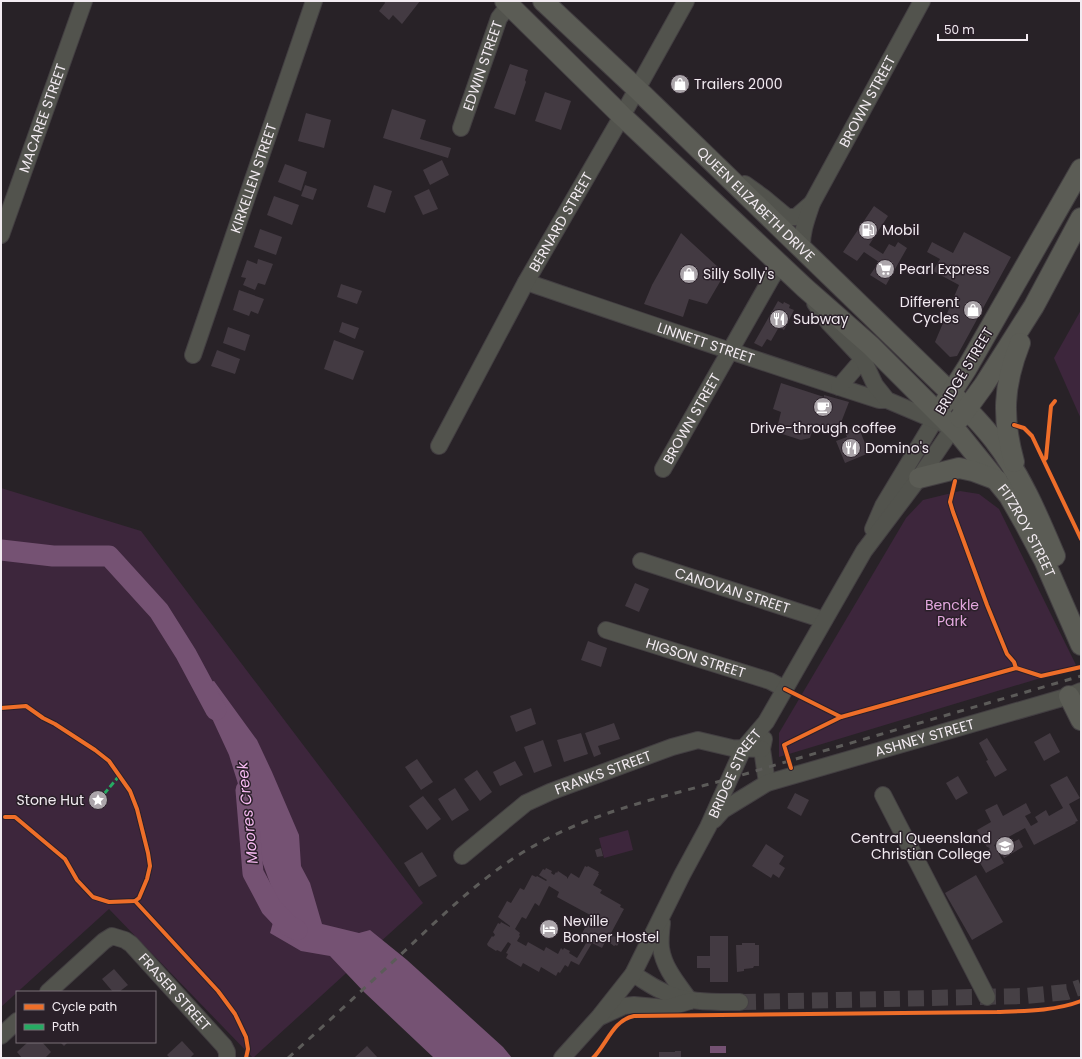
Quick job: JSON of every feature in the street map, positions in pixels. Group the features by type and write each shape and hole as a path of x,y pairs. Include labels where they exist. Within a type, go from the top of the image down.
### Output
{"main road":[{"name":"QUEEN ELIZABETH DRIVE","path":"543,1 714,163 966,408"},
{"name":"QUEEN ELIZABETH DRIVE","path":"507,3 622,116 805,288 871,346 937,416 953,428"},
{"name":"BRIDGE STREET","path":"937,416 1015,285 1074,197 1081,169"},
{"name":"BRIDGE STREET","path":"953,428 984,385 1034,306 1081,218"},
{"path":"1015,285 1017,296 1020,298 1024,297 1068,242"},
{"path":"1017,473 1005,423 1007,387 1013,359 1034,306"},
{"name":"FITZROY STREET","path":"966,408 994,440 1017,473 1037,514 1081,617"},
{"name":"FITZROY STREET","path":"953,428 1009,496 1044,560 1081,645"},
{"path":"919,478 953,468 959,468 973,471 997,480"},
{"path":"1075,693 1081,720"}],"street":[{"name":"MACAREE STREET","path":"1,235 84,1"},
{"name":"KIRKELLEN STREET","path":"193,355 314,1"},
{"name":"BERNARD STREET","path":"439,446 526,282 622,116 686,1"},
{"name":"BROWN STREET","path":"802,250 802,238 812,203 922,1"},
{"name":"EDWIN STREET","path":"461,128 499,18 507,3"},
{"name":"BROWN STREET","path":"714,163 763,197 787,217 796,217 812,203"},
{"name":"BROWN STREET","path":"664,469 772,276 782,265"},
{"name":"LINNETT STREET","path":"526,282 839,387 879,400 887,400"},
{"name":"QUEEN ELIZABETH DRIVE","path":"805,288 829,322 863,359 875,385 887,400 937,416"},
{"path":"839,387 863,359"},
{"name":"BRIDGE STREET","path":"864,551 883,506 937,416"},
{"name":"BRIDGE STREET","path":"566,1054 599,1017 633,974 708,827 743,749 766,722 784,688 864,551 919,478 953,428"},
{"name":"CANOVAN STREET","path":"641,561 824,620"},
{"name":"HIGSON STREET","path":"606,630 770,681 784,688"},
{"name":"ASHNEY STREET","path":"767,783 1075,693"},
{"name":"BRIDGE STREET","path":"708,827 723,810 767,783 762,749 766,722"},
{"name":"FRANKS STREET","path":"462,856 526,803 550,792 688,742 698,740 732,748 762,749"},
{"path":"883,795 987,997"},
{"path":"662,918 661,948 664,962 671,975 690,1001"},
{"name":"FRASER STREET","path":"49,991 98,946 112,936 125,940 131,944 224,1046 227,1052 227,1058"},
{"path":"633,974 659,990 690,1001 740,1002"},
{"path":"599,1017 624,1006 634,1005 668,1008 690,1001"},
{"path":"1,1036 16,1022"}],"green space":[{"path":"1081,310 1081,419 1054,358"},
{"path":"1,488 141,531 423,903 253,1058 109,909 19,991 16,991 16,993 1,1007"},
{"name":"Benckle Park","path":"960,491 979,494 999,509 1077,667 779,757 779,733 906,518 923,500"},
{"path":"628,830 633,850 604,858 599,838"}],"shaded area":[{"path":"214,681 257,740 272,772 299,835 301,866 310,883 322,924 359,933 370,930 407,960 503,1047 512,1058 434,1058 364,992 330,956 301,951 270,933 278,905 263,864 229,755 197,686"},
{"path":"710,1046 726,1046 726,1053 710,1053"}],"building":[{"path":"384,1 420,1 402,24 393,15 389,20 379,11 385,3"},
{"path":"510,64 528,70 525,80 526,82 515,115 494,108"},
{"path":"545,92 571,101 561,130 535,121"},
{"path":"392,109 426,120 420,139 451,148 448,158 383,138"},
{"path":"306,113 331,120 324,148 298,141"},
{"path":"442,160 449,175 430,185 423,170"},
{"path":"285,164 307,172 301,191 278,182"},
{"path":"305,185 317,189 313,200 301,196"},
{"path":"374,185 392,191 385,213 367,207"},
{"path":"429,189 438,209 423,215 414,196"},
{"path":"274,196 299,205 292,225 267,215"},
{"name":"Mobil","path":"874,206 888,216 869,245 883,254 889,244 895,247 898,242 907,248 886,285 870,275 879,262 864,252 857,261 843,252"},
{"path":"260,229 282,237 276,255 254,247"},
{"path":"964,232 1011,257 957,356 950,357 935,342 959,285 933,271 940,259 927,252 932,242 953,253"},
{"name":"Silly Solly's","path":"681,233 719,268 721,280 707,304 689,299 683,317 644,304 652,285"},
{"path":"258,259 273,264 265,285 258,283 255,290 243,285 246,278 241,277 247,260 257,264"},
{"path":"341,284 362,291 357,304 337,297"},
{"path":"239,290 264,299 258,314 251,311 249,316 233,310"},
{"name":"Subway","path":"778,301 783,304 784,302 790,305 789,308 794,310 784,330 779,327 771,341 767,339 762,347 754,343"},
{"path":"342,322 359,328 355,339 339,332"},
{"path":"228,327 250,335 245,351 223,343"},
{"path":"334,340 364,351 353,380 324,369"},
{"path":"217,350 240,359 235,374 211,366"},
{"path":"781,383 824,397 824,395 849,402 837,433 814,425 810,438 801,440 776,432 781,412 773,409"},
{"path":"858,426 869,453 845,463 836,441 847,437 845,432"},
{"path":"635,583 649,589 639,612 625,606"},
{"path":"588,641 607,648 601,667 581,660"},
{"path":"531,708 536,724 516,732 510,716"},
{"path":"614,723 620,739 598,746 601,754 594,757 585,733"},
{"path":"581,733 588,754 564,762 557,740"},
{"path":"1050,733 1060,752 1044,761 1034,742"},
{"path":"987,738 1007,770 995,777 986,761 988,760 979,743"},
{"path":"543,740 552,766 534,773 524,747"},
{"path":"417,759 433,782 421,790 405,767"},
{"path":"515,761 523,775 500,786 493,772"},
{"path":"477,770 492,792 480,801 464,779"},
{"path":"958,776 968,793 956,800 946,783"},
{"path":"1067,776 1080,798 1069,804 1078,821 1034,845 1025,828 994,845 1004,863 986,873 976,856 990,849 987,847 977,830 991,822 985,810 997,804 1003,816 1026,803 1031,813 1025,816 1031,826 1038,822 1035,817 1046,810 1049,816 1063,808 1050,785"},
{"path":"455,788 469,810 452,821 438,799"},
{"path":"795,793 809,800 801,816 787,808"},
{"path":"423,796 441,819 427,830 409,806"},
{"path":"1019,839 1023,847 1004,858 1000,850"},
{"path":"766,844 784,856 779,864 785,868 779,878 773,874 771,878 752,866"},
{"path":"601,848 603,856 597,857 595,850"},
{"path":"422,852 437,876 419,887 404,863"},
{"path":"585,866 599,872 593,885 602,890 600,893 621,905 620,907 624,909 610,935 619,938 618,940 620,941 617,946 614,946 606,940 602,948 592,943 579,965 571,961 568,967 565,965 556,976 541,967 539,972 523,963 521,967 506,958 508,954 506,953 511,944 508,942 501,952 488,946 487,944 492,936 493,937 495,935 493,932 498,923 500,924 501,922 510,927 498,917 507,901 511,903 520,888 524,890 532,875 546,881 547,880 539,875 543,869 545,870 546,868 552,871 551,873 554,875 558,871 567,877 567,879 571,873 579,878","holes":["549,886 559,892 557,897 592,916 582,933 584,934 583,937 588,940 577,958 569,953 570,951 564,948 563,950 561,948 558,954 546,947 544,951 528,942 526,946 517,941 520,933 515,929 522,917 526,919 535,903 539,906"]},
{"path":"976,875 1003,922 972,940 945,893"},
{"path":"710,936 728,936 728,982 710,982 710,968 697,968 697,956 710,956"},
{"path":"742,943 755,943 755,945 759,945 759,966 754,966 753,968 744,969 744,971 737,972 736,945 742,945"},
{"path":"114,969 128,985 120,991 112,991 102,979"},
{"path":"182,1041 194,1054 190,1058 170,1058 167,1055"},
{"path":"27,1043 43,1043 51,1052 45,1058 22,1058 17,1052"},
{"path":"367,1046 378,1058 354,1058"},
{"path":"681,1051 681,1058 659,1058 659,1052"}],"waterway":[{"name":"Moores Creek","path":"1,550 53,556 109,556 159,611 186,654 216,710"},
{"name":"Moores Creek","path":"246,790 253,873 271,907 288,925 297,930"}],"tunnel":[{"path":"740,1002 1025,996 1067,992 1081,987"}],"railway":[{"path":"288,1058 473,889 506,863 541,842 568,829 623,808 737,777 1081,676"}],"marked path":[{"path":"104,794 119,776"}],"cycle path":[{"path":"1044,460 1046,458 1051,406 1055,401"},
{"path":"1014,425 1024,428 1032,436 1081,539"},
{"path":"955,481 950,502 953,512 987,605 1007,654 1014,662 1016,668 1041,676 1081,667"},
{"path":"785,689 841,717 1016,668"},
{"path":"1,708 26,706 95,750 109,761 130,791 137,809 148,853 150,866 147,879 139,898 135,901 109,902 93,897 77,880 65,859 15,817 5,817"},
{"path":"791,768 784,745 841,717"},
{"path":"135,901 218,991 235,1014 246,1037 248,1049 246,1058"},
{"path":"593,1058 615,1027 627,1018 634,1016 1008,1012 1050,1009 1081,1001"}],"place":[{"name":"Trailers 2000","path":"680,84"},
{"name":"Mobil","path":"868,230"},
{"name":"Pearl Express","path":"885,269"},
{"name":"Silly Solly's","path":"689,274"},
{"name":"Different Cycles","path":"973,310"},
{"name":"Subway","path":"779,319"},
{"name":"Drive-through coffee","path":"823,407"},
{"name":"Domino's","path":"851,448"},
{"name":"Stone Hut","path":"98,800"},
{"name":"Central Queensland Christian College","path":"1005,846"},
{"name":"Neville Bonner Hostel","path":"549,929"}]}
